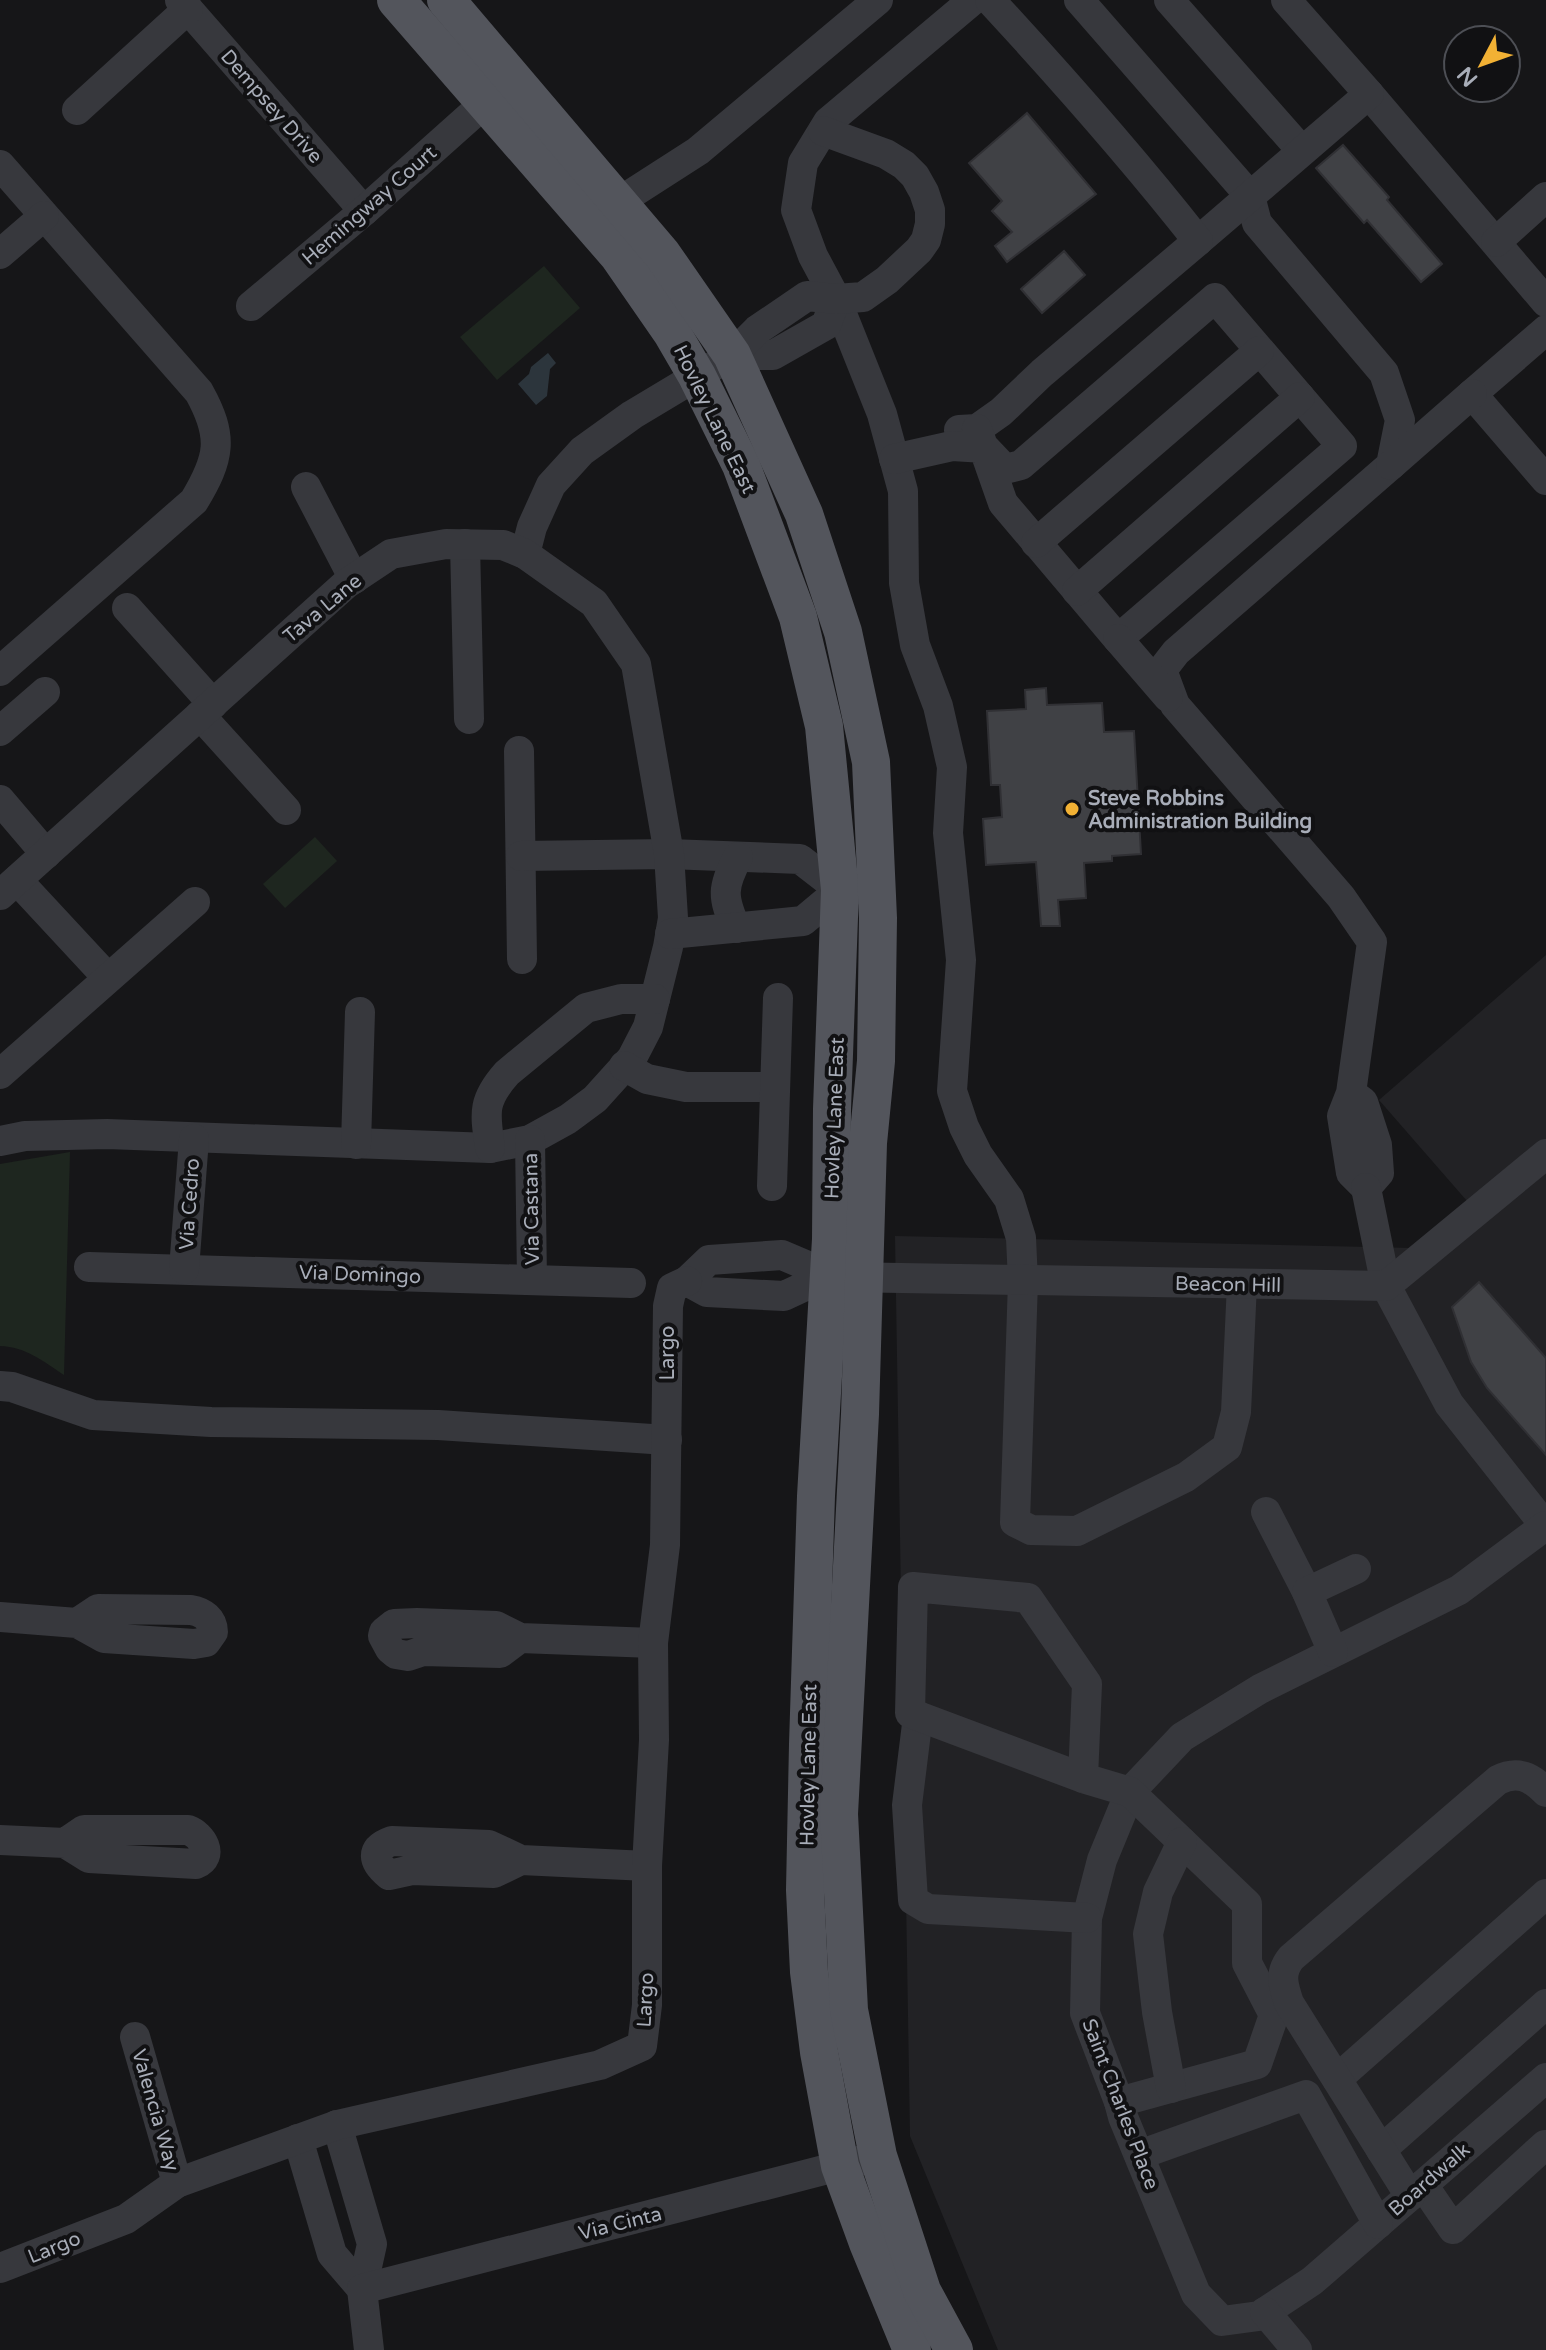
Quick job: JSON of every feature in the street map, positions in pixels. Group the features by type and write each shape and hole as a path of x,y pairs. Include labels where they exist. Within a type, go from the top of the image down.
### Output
{"main road":[{"name":"Hovley Lane East","path":"396,0 485,103 604,212 662,254 732,355 804,514 843,632 871,762 858,890"},
{"name":"Hovley Lane East","path":"446,0 604,212 618,255 672,333 741,465 798,617 858,890 876,1061 868,1143 846,1277 815,1541 805,1890 809,1972 819,2052 840,2166 912,2350"},
{"name":"Hovley Lane East","path":"846,1277 856,1502 839,1814 849,2010 878,2156 922,2291 954,2350"}],"street":[{"path":"604,212 698,151 878,0"},
{"path":"973,0 828,122 803,163 796,210 882,414 903,491 904,583 915,645 938,706 952,767 948,833 961,960 952,1091 964,1127 978,1155 1009,1199 1021,1238 1023,1281 1015,1522 1031,1530 1077,1531 1186,1477 1227,1447 1236,1412 1242,1284"},
{"path":"990,0 1065,81 1198,241"},
{"path":"1079,0 1250,196 1257,223 1384,373 1400,420 1391,465"},
{"path":"1169,0 1302,151"},
{"path":"1286,0 1546,302"},
{"path":"77,110 184,5"},
{"name":"Dempsey Drive","path":"184,5 364,211"},
{"path":"892,450 952,446 981,438 1001,412 1042,373 1369,94"},
{"name":"Hemingway Court","path":"251,306 485,103"},
{"path":"525,554 532,527 551,485 582,451 632,415 732,355 757,330 807,296 836,299 863,297 911,259 926,240 930,210 915,176 886,154 823,131"},
{"path":"0,165 199,392 211,414 217,438 207,481 194,501 0,671"},
{"path":"1496,242 1546,197"},
{"path":"0,254 44,216"},
{"path":"981,438 1005,469 1021,465 1215,298 1342,446 1118,639"},
{"path":"1175,705 1162,670 1176,652 1546,330"},
{"path":"1036,543 1259,351"},
{"path":"1472,394 1546,480"},
{"path":"1077,591 1300,397"},
{"path":"981,438 1003,503 1341,897 1372,942 1351,1093 1342,1116 1351,1173 1366,1188 1386,1286 1449,1404 1545,1526"},
{"path":"306,487 354,579"},
{"name":"Tava Lane","path":"0,1141 25,1136 69,1134 490,1148 530,1140 568,1119 595,1099 632,1058 648,1027 673,918 669,854 636,664 594,603 525,554 503,545 446,544 391,554 354,579 8,888"},
{"path":"465,544 469,719"},
{"path":"127,608 286,810"},
{"path":"0,731 45,692"},
{"path":"519,751 522,959"},
{"path":"0,800 46,854"},
{"path":"521,856 669,854 800,859 858,890"},
{"path":"736,928 726,904 725,888 738,857"},
{"path":"8,888 108,978"},
{"path":"670,934 803,921 858,890"},
{"path":"0,1074 195,902"},
{"path":"772,1186 778,998"},
{"path":"490,1148 485,1114 497,1084 507,1073 586,1008 621,999 655,999"},
{"path":"356,1144 360,1012"},
{"path":"624,1066 647,1079 686,1087 775,1087"},
{"name":"Via Cedro","path":"184,1269 194,1139"},
{"name":"Via Castana","path":"530,1140 532,1279"},
{"path":"1386,1286 1546,1154"},
{"name":"Via Domingo","path":"89,1267 631,1283"},
{"name":"Beacon Hill","path":"846,1277 1386,1286"},
{"name":"Largo","path":"0,2268 126,2219 177,2183 337,2125 600,2065 642,2046 647,2005 647,1866 654,1740 653,1643 665,1545 668,1306 672,1288 687,1281 707,1292 784,1296 846,1277"},
{"path":"6,1386 93,1415 211,1422 438,1425 667,1440"},
{"path":"1266,1512 1307,1592 1333,1652"},
{"name":"Saint Charles Place","path":"1312,2281 1259,2316 1222,2321 1196,2294 1123,2117 1085,2013 1087,1918 1102,1860 1130,1792 1182,1737 1260,1689 1459,1590 1545,1526"},
{"path":"1307,1592 1356,1569"},
{"path":"1083,1778 1087,1684 1028,1598 913,1587 910,1713 1083,1778 1130,1792 1247,1904 1247,1963 1274,2015 1257,2064 1119,2102"},
{"path":"0,1617 77,1623"},
{"path":"520,1638 653,1643"},
{"path":"918,1716 907,1805 913,1900 928,1909 1087,1918"},
{"path":"1546,1792 1521,1774 1498,1780 1291,1958 1284,1967 1283,1987 1289,2003 1381,2150 1453,2229 1546,2147"},
{"path":"0,1840 65,1843"},
{"path":"1171,2088 1157,2012 1148,1934 1158,1892 1182,1842"},
{"path":"521,1860 647,1866"},
{"path":"1337,2079 1546,1894"},
{"path":"1381,2150 1546,2004"},
{"name":"Valencia Way","path":"135,2037 177,2183"},
{"name":"Boardwalk","path":"1312,2281 1546,2078"},
{"path":"1139,2155 1306,2095 1378,2224"},
{"path":"337,2125 372,2244 362,2289 369,2350"},
{"path":"298,2139 332,2254 362,2289"},
{"name":"Via Cinta","path":"362,2289 878,2156"},
{"path":"1265,2312 1297,2350"}],"shaded area":[{"path":"544,266 580,308 497,380 460,337"},
{"path":"548,353 556,363 550,369 547,396 536,405 518,384 529,374 531,367"},
{"path":"315,837 337,861 285,908 263,884"},
{"path":"1546,955 1546,2350 998,2350 910,2136 895,1236 1412,1248 1467,1201 1379,1100"},
{"path":"70,1152 64,1375 26,1352 0,1346 0,1164"}],"building":[{"path":"1027,113 1096,194 1007,262 995,246 1012,232 992,211 1002,201 969,163"},
{"path":"1343,145 1442,264 1421,282 1316,168"},
{"path":"1064,251 1085,275 1042,313 1021,289"},
{"name":"Steve Robbins Administration Building","path":"1046,688 1047,705 1102,703 1104,732 1134,731 1141,854 1112,856 1112,861 1084,863 1086,898 1058,900 1060,926 1041,926 1036,862 986,865 983,819 1002,817 1000,785 991,785 987,711 1026,709 1025,690"},
{"path":"1479,1282 1546,1358 1546,1455 1487,1388 1471,1362 1452,1307"}],"place":[{"name":"Steve Robbins Administration Building","path":"1072,809"}]}
